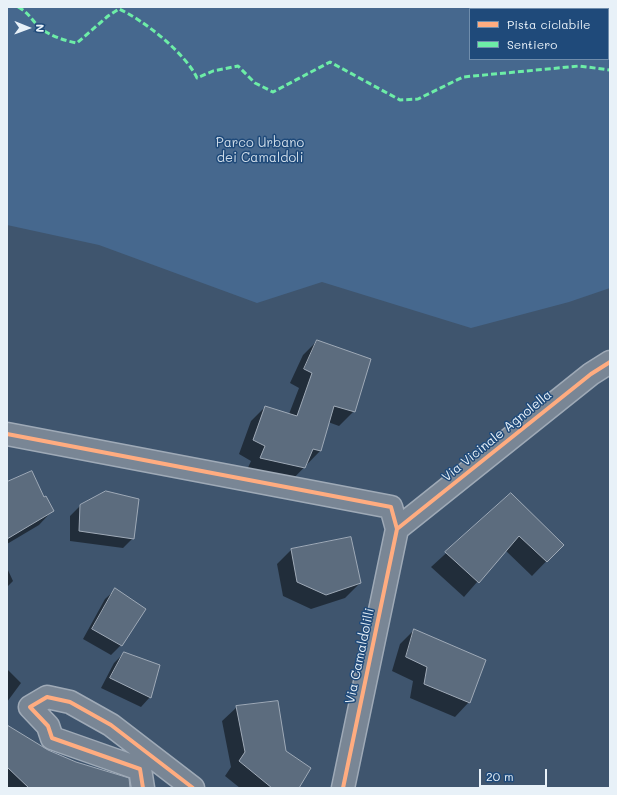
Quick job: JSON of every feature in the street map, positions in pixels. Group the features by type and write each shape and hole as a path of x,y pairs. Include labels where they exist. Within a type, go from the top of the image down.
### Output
{"street":[{"name":"Via Vicinale Agnolella","path":"397,528 591,374 610,362"},
{"path":"7,434 391,507 397,528"},
{"name":"Via Camaldolilli","path":"343,788 397,528"},
{"path":"143,788 140,769 52,738 48,726 30,707 47,697 70,702 111,725 193,788"}],"green space":[{"name":"Parco Urbano dei Camaldoli","path":"7,7 610,7 610,288 569,302 471,328 322,282 257,303 99,245 7,225"}],"building":[{"path":"317,340 371,359 355,412 334,406 321,451 313,449 305,468 260,458 265,446 253,440 265,406 297,416 312,373 304,369"},
{"path":"32,471 44,497 46,496 54,511 7,539 7,482"},
{"path":"106,491 139,499 134,539 79,531 80,505"},
{"path":"511,493 564,545 547,562 519,536 479,583 445,552"},
{"path":"351,537 361,583 326,595 297,582 291,549"},
{"path":"115,588 146,609 122,646 92,629"},
{"path":"414,629 486,660 470,703 424,684 427,667 406,657"},
{"path":"124,652 160,665 151,698 110,678"},
{"path":"278,701 286,751 311,768 299,788 272,788 239,761 245,752 236,706"},
{"path":"7,725 48,750 76,762 129,778 130,788 29,788 7,767"}],"marked path":[{"path":"18,7 47,33 77,43 108,16 119,9 152,29 184,59 197,78 213,71 238,66 255,83 273,92 330,62 400,100 418,99 463,77 579,66 610,70"}],"cycle path":[{"path":"397,529 591,374 610,362"},
{"path":"7,434 391,507 397,529 343,788"},
{"path":"143,788 140,769 52,738 48,726 30,707 47,697 70,702 111,725 193,788"}]}
